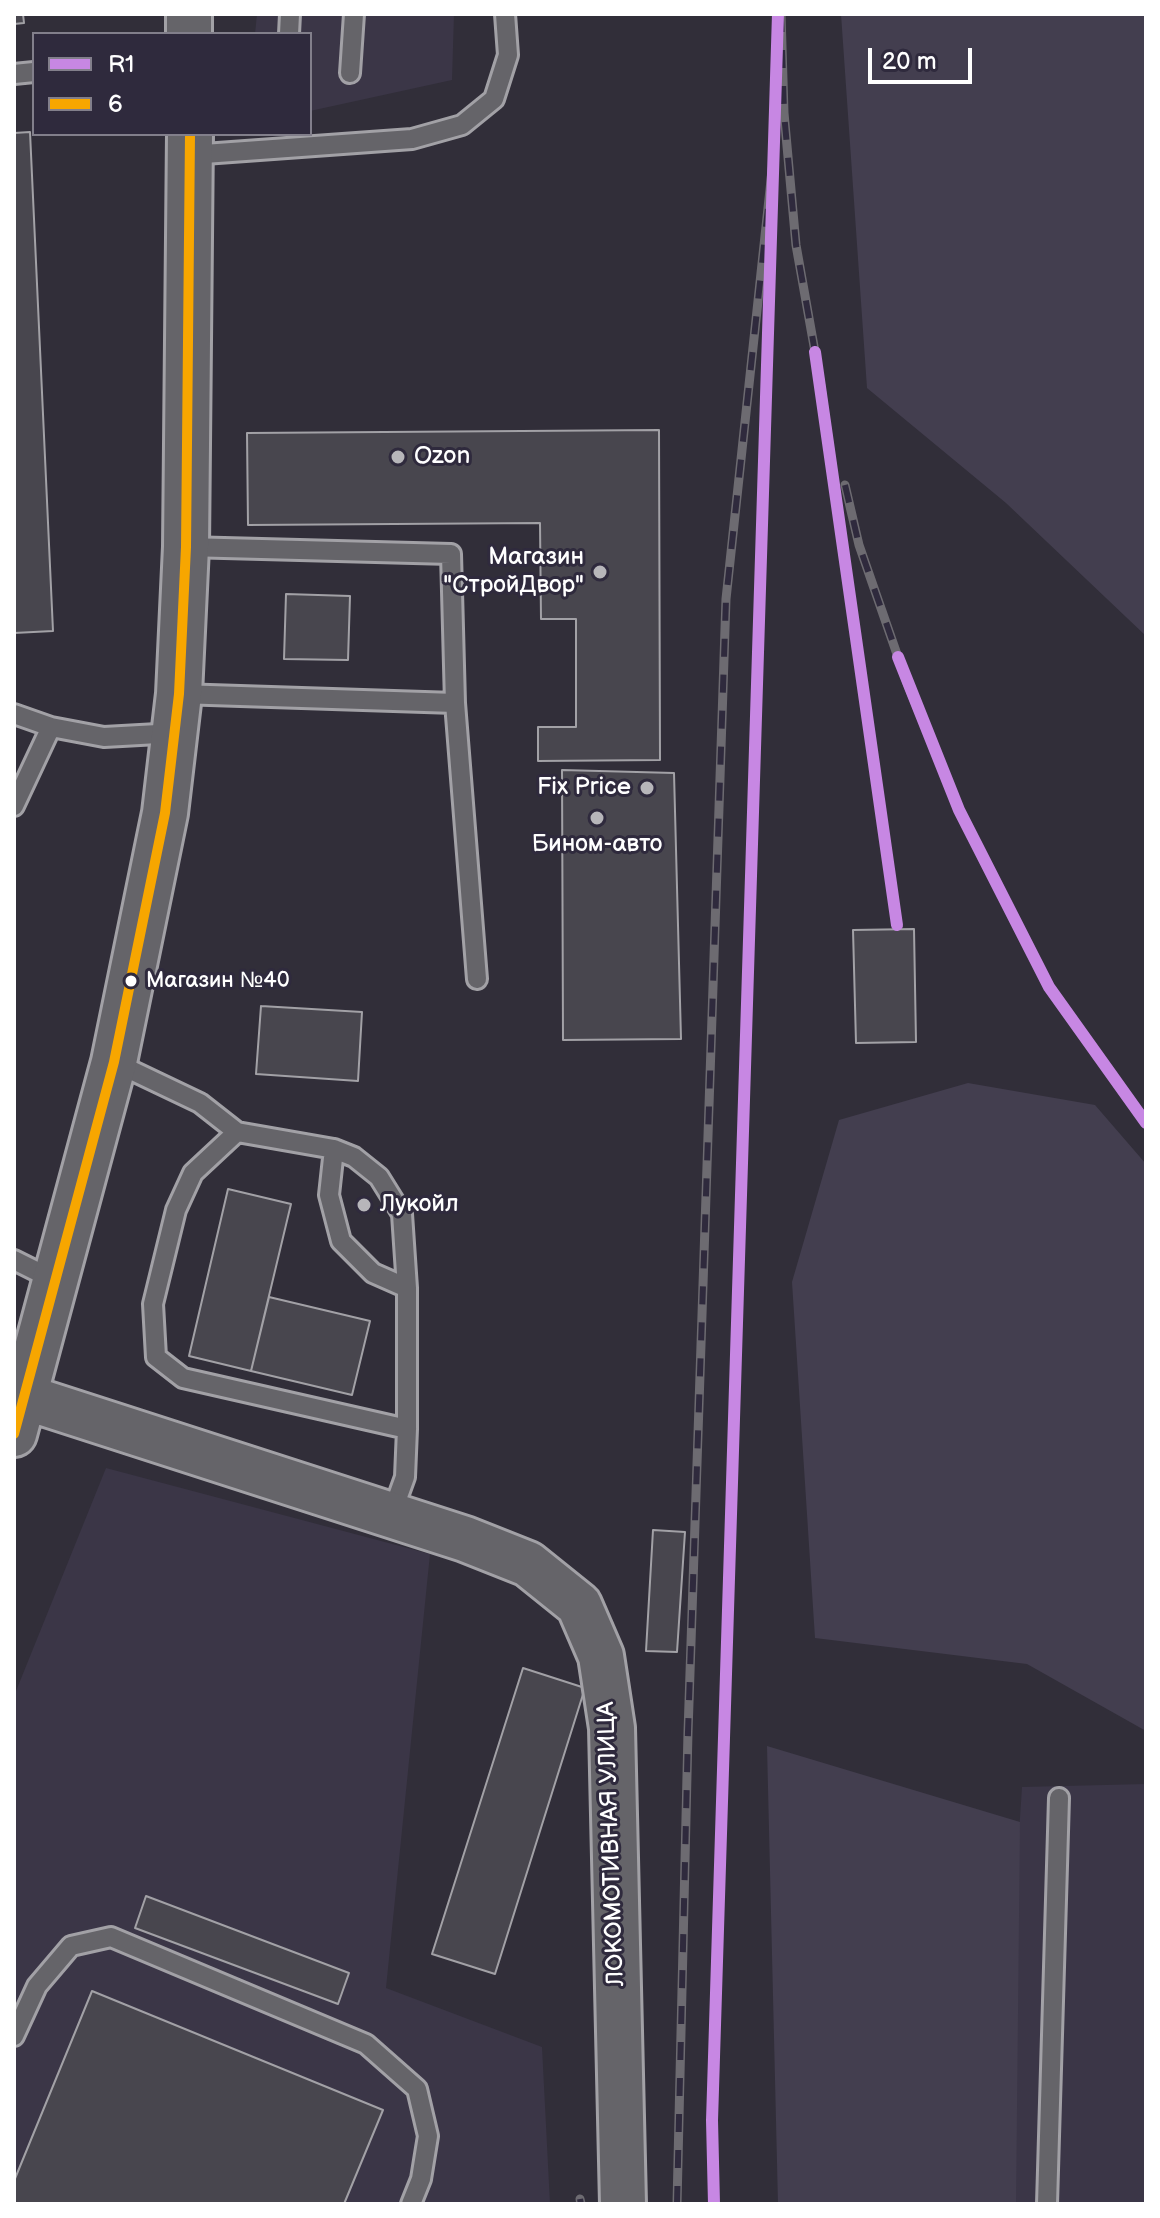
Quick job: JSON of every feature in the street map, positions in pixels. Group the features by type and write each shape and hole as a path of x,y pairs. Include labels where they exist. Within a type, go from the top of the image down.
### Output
{"main road":[{"path":"20,1416 114,1062 163,827 177,714 186,547 190,144"},
{"name":"ЛОКОМОТИВНАЯ УЛИЦА","path":"20,1416 392,1513 528,1564 579,1605 601,1656 612,1728 623,2204"}],"lane":[{"path":"350,73 354,14"},
{"path":"190,144 412,139 462,125 494,99 508,55 505,14"},
{"path":"186,547 451,554 455,703 477,979"},
{"path":"14,714 51,727 104,737 177,714 455,703"},
{"path":"14,806 51,727"},
{"path":"114,1062 200,1103 237,1132 334,1149 354,1157 379,1177 402,1214 407,1288 407,1429 405,1477 392,1513"},
{"path":"237,1132 193,1173 176,1210 153,1304 156,1357 183,1378 407,1429"},
{"path":"334,1149 329,1195 341,1241 373,1273 407,1288"},
{"path":"14,1260 56,1280"},
{"path":"1047,2204 1059,1798"},
{"path":"14,2036 37,1986 71,1946 111,1937 366,2044 417,2089 428,2136 421,2179 411,2204"}],"shaded area":[{"path":"257,14 454,14 452,80 312,111 312,32 255,32"},
{"path":"841,14 1146,14 1146,636 1006,503 867,388"},
{"path":"968,1083 1095,1105 1146,1164 1146,1731 1027,1664 815,1638 792,1282 839,1120"},
{"path":"106,1468 430,1554 386,1988 542,2047 550,2204 14,2204 14,1696"},
{"path":"767,1746 1020,1822 1016,2204 778,2204"},
{"path":"1146,1784 1144,2204 995,2204 1022,1787"}],"building":[{"path":"14,14 23,14 24,23 14,24"},
{"path":"30,132 53,631 14,633 14,133"},
{"name":"Магазин \"СтройДвор\"","path":"659,430 660,760 538,761 538,727 576,727 576,619 541,619 540,523 248,525 247,433"},
{"path":"286,594 350,596 348,660 284,659"},
{"path":"562,770 674,773 681,1039 563,1040"},
{"path":"914,929 916,1042 856,1043 853,930"},
{"path":"261,1006 362,1012 358,1081 256,1074"},
{"path":"228,1189 291,1204 251,1371 189,1356"},
{"path":"269,1297 370,1321 352,1395 251,1371"},
{"path":"653,1530 685,1532 677,1652 646,1651"},
{"path":"523,1668 585,1688 495,1974 432,1954"},
{"path":"146,1896 349,1973 338,2004 135,1928"},
{"path":"92,1991 383,2110 344,2204 14,2204 14,2181"}],"railway":[{"path":"781,14 784,113 796,245 820,380 897,925"},
{"path":"677,2204 688,1732 726,599 774,152"},
{"path":"845,485 859,545 907,683 959,810 1049,987 1146,1123"},
{"path":"580,2199 581,2204"}],"transit line":[{"name":"R1","path":"714,2204 712,2120 778,14"},
{"name":"6","path":"14,1434 114,1062 165,813 179,694 186,547 190,136"},
{"name":"R1","path":"815,352 897,925"},
{"name":"R1","path":"898,657 959,810 1049,987 1146,1123"}],"place":[{"name":"Ozon","path":"398,457"},
{"name":"Магазин \"СтройДвор\"","path":"600,572"},
{"name":"Fix Price","path":"647,788"},
{"name":"Бином-авто","path":"597,818"},
{"name":"Магазин №40","path":"131,981"},
{"name":"Лукойл","path":"364,1205"}]}
